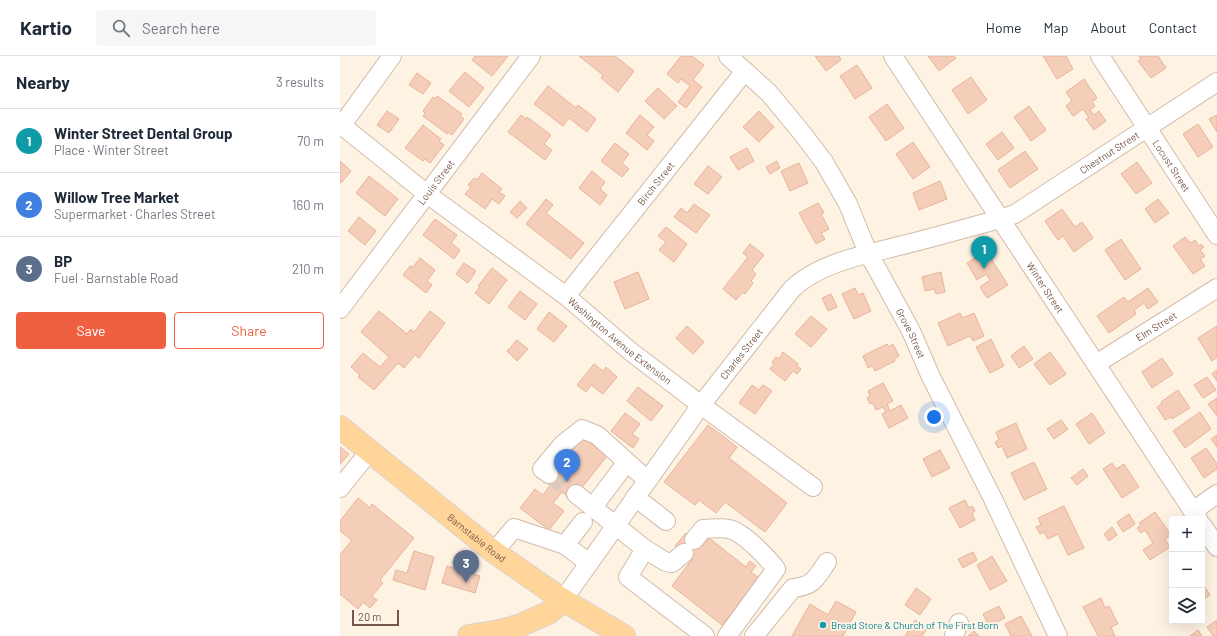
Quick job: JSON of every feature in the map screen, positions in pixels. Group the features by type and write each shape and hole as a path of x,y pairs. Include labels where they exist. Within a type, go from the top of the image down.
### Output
{"main road":[{"name":"Barnstable Road","path":"340,427 494,552 563,600 620,635"},
{"path":"469,636 500,631 524,630 550,612 563,600"}],"street":[{"path":"341,124 392,56"},
{"name":"Louis Street","path":"340,309 531,56"},
{"name":"Grove Street","path":"728,56 745,71 783,110 824,162 848,204 868,253 910,331 992,497 1058,636"},
{"name":"Winter Street","path":"893,56 1197,516"},
{"name":"Locust Street","path":"1100,56 1217,236"},
{"name":"Birch Street","path":"566,296 745,71"},
{"name":"Chestnut Street","path":"1000,219 1015,214 1217,82"},
{"name":"Washington Avenue Extension","path":"341,124 427,194 566,296 630,351 813,487"},
{"name":"Charles Street","path":"563,600 701,405 799,281 821,270 868,253 1000,219"},
{"name":"Elm Street","path":"1096,364 1217,288"},
{"path":"549,474 542,469 563,444 582,429 596,435 647,480"},
{"path":"340,488 369,452"},
{"path":"593,507 627,462"},
{"path":"576,494 616,524 645,549 666,562 672,563 704,529 729,529 743,536 769,560 776,569 727,636"},
{"path":"1200,516 1217,494"},
{"path":"635,497 666,521"},
{"path":"565,545 583,522"},
{"path":"494,552 514,528 565,545 589,563"},
{"name":"Winter Street","path":"1205,529 1217,547"},
{"path":"645,549 628,577 705,636"},
{"path":"754,636 794,588 814,582 827,562"}],"building":[{"path":"475,56 508,56 492,76 472,60"},
{"path":"579,56 615,56 634,71 618,92 601,78 603,75"},
{"path":"681,56 692,56 704,65 693,80 702,87 686,108 678,102 690,86 681,79 678,83 667,74"},
{"path":"815,56 839,56 841,60 826,71"},
{"path":"928,56 954,56 956,58 939,71"},
{"path":"1043,56 1066,56 1073,69 1057,79"},
{"path":"1139,56 1158,56 1166,68 1151,78 1138,61 1141,59"},
{"path":"857,65 872,88 855,99 840,76"},
{"path":"465,72 484,88 469,107 449,91"},
{"path":"417,73 431,83 423,94 409,85"},
{"path":"971,77 987,100 968,114 952,90"},
{"path":"1084,79 1097,98 1092,102 1095,106 1090,110 1094,115 1099,111 1106,121 1094,130 1086,119 1089,118 1083,109 1073,116 1066,106 1072,101 1066,92"},
{"path":"548,86 576,108 578,105 596,119 587,132 569,118 563,126 534,104"},
{"path":"658,88 677,106 664,119 645,101"},
{"path":"437,96 462,114 460,116 464,119 452,135 448,132 447,134 423,116 425,113 423,111 433,97 435,99"},
{"path":"887,104 904,128 886,141 869,117"},
{"path":"1029,106 1046,130 1031,141 1014,117"},
{"path":"387,111 399,119 389,133 377,125"},
{"path":"759,111 774,127 759,142 743,127"},
{"path":"521,115 526,119 527,117 551,135 544,144 552,150 545,160 508,132"},
{"path":"640,115 654,127 647,135 654,141 647,150 626,133"},
{"path":"1217,115 1217,132 1209,119"},
{"path":"1198,124 1213,147 1198,157 1183,134"},
{"path":"423,125 441,139 439,141 444,145 430,163 425,159 423,161 405,148"},
{"path":"1002,132 1014,148 998,160 986,144"},
{"path":"913,142 930,167 913,179 896,154"},
{"path":"615,143 629,154 622,163 629,169 622,177 601,161"},
{"path":"747,148 754,161 738,170 730,157"},
{"path":"1025,151 1038,169 1010,188 998,170"},
{"path":"340,161 351,171 341,183 340,182"},
{"path":"777,161 780,168 770,174 766,167"},
{"path":"1137,162 1152,183 1136,194 1121,174"},
{"path":"799,163 808,183 790,191 781,171"},
{"path":"708,166 722,177 708,194 694,184"},
{"path":"592,171 605,182 600,189 607,195 600,205 579,188"},
{"path":"482,173 502,189 499,192 505,196 499,204 492,199 485,209 465,194 471,187 468,185 474,178 477,180"},
{"path":"369,176 398,199 385,216 356,193"},
{"path":"940,181 947,199 919,210 913,193"},
{"path":"546,199 553,205 546,213 584,243 571,259 526,224"},
{"path":"1158,199 1169,213 1155,223 1145,209"},
{"path":"520,201 527,208 517,218 510,212"},
{"path":"818,203 824,213 821,214 829,229 821,233 825,239 816,244 799,213"},
{"path":"694,204 710,215 696,233 674,217 681,208 687,213"},
{"path":"1062,209 1075,227 1082,222 1093,238 1074,252 1063,236 1058,240 1045,221"},
{"path":"359,217 376,231 365,245 348,231"},
{"path":"435,219 457,235 451,243 460,250 454,259 423,235"},
{"path":"666,227 687,244 674,262 659,250 666,242 658,236"},
{"path":"1185,237 1190,243 1195,240 1199,246 1201,244 1204,247 1200,250 1205,256 1200,259 1205,266 1193,274 1173,246"},
{"path":"1121,239 1141,269 1125,280 1105,250"},
{"path":"750,244 764,255 752,270 756,274 751,281 753,283 745,294 743,292 736,300 723,289 748,257 743,253"},
{"path":"986,251 1008,285 987,298 980,287 990,280 986,274 977,280 967,263"},
{"path":"420,258 435,270 427,281 432,285 426,293 403,275 410,266 413,267"},
{"path":"464,263 476,271 468,283 456,274"},
{"path":"492,268 507,280 489,304 475,293 480,287 478,286"},
{"path":"638,272 649,299 625,309 614,282"},
{"path":"941,272 945,292 936,294 934,289 925,291 922,277"},
{"path":"855,288 858,295 863,293 871,311 854,319 842,294"},
{"path":"1148,288 1158,302 1148,309 1144,303 1134,310 1136,314 1109,333 1097,316 1124,297 1128,302"},
{"path":"520,291 537,304 525,320 508,307"},
{"path":"831,294 837,307 828,311 822,298"},
{"path":"379,311 407,334 411,329 414,332 430,311 445,323 419,358 415,355 404,368 398,363 374,390 358,377 360,375 351,367 363,353 380,367 389,357 361,332"},
{"path":"549,312 567,326 554,342 537,329"},
{"path":"960,313 963,318 974,313 984,336 973,341 970,336 948,346 938,323"},
{"path":"811,316 827,329 811,347 795,334"},
{"path":"687,326 704,342 693,354 676,338"},
{"path":"1217,326 1217,357 1212,361 1198,338"},
{"path":"991,339 1004,366 990,373 976,347"},
{"path":"517,340 528,349 517,361 507,351"},
{"path":"887,344 889,347 893,344 899,356 894,359 895,361 875,371 872,366 868,368 863,356"},
{"path":"1024,346 1033,359 1019,368 1011,356"},
{"path":"783,352 798,364 797,366 801,369 797,374 793,371 785,381 770,369 774,364 772,362 776,357 779,359"},
{"path":"1050,352 1066,374 1050,385 1034,364"},
{"path":"1162,358 1173,374 1152,388 1142,372"},
{"path":"594,364 603,371 606,367 617,377 603,394 591,385 586,392 577,385"},
{"path":"1217,370 1217,381 1212,374"},
{"path":"1207,377 1216,390 1203,398 1194,385"},
{"path":"883,383 893,401 887,404 890,411 901,405 908,418 889,428 882,414 886,412 883,407 876,410 873,403 870,404 867,398 870,396 868,391"},
{"path":"752,385 759,390 763,385 772,391 755,414 739,403"},
{"path":"638,387 663,406 651,421 627,401"},
{"path":"1178,390 1190,408 1172,419 1171,417 1165,420 1157,407 1162,404 1161,402"},
{"path":"1217,398 1217,416 1208,404"},
{"path":"1200,412 1211,429 1185,448 1173,431"},
{"path":"625,413 640,424 632,434 639,439 633,448 611,431"},
{"path":"1092,413 1105,433 1089,444 1076,424"},
{"path":"1061,420 1068,429 1054,439 1047,429"},
{"path":"1016,423 1027,449 1007,458 1002,446 998,448 995,442 999,440 996,432"},
{"path":"708,425 737,447 729,458 787,503 765,532 725,502 716,513 699,500 695,505 664,482"},
{"path":"580,435 607,456 572,500 562,492 553,503 564,511 549,530 520,508 535,489 543,495 551,484 545,479"},
{"path":"1217,435 1217,447 1211,439"},
{"path":"340,447 349,454 340,464"},
{"path":"1206,448 1217,464 1217,469 1204,478 1191,458"},
{"path":"940,450 950,468 932,477 923,459"},
{"path":"1034,462 1047,489 1024,500 1011,473"},
{"path":"1112,463 1116,469 1124,464 1139,487 1122,498 1103,469"},
{"path":"1083,469 1088,476 1077,485 1071,478"},
{"path":"358,498 370,508 372,504 414,538 380,580 383,583 372,596 377,600 370,608 363,602 358,609 340,594 340,555 352,540 340,531 340,521"},
{"path":"965,500 969,508 972,506 975,511 972,513 975,520 960,528 949,508"},
{"path":"1064,506 1084,548 1068,555 1058,534 1048,539 1044,532 1040,534 1036,527 1041,525 1038,518"},
{"path":"1155,512 1169,532 1169,536 1165,539 1169,548 1150,560 1143,550 1153,543 1145,530 1141,533 1137,528 1141,525 1139,523"},
{"path":"1129,514 1135,524 1123,532 1117,522"},
{"path":"1112,527 1117,535 1109,541 1104,534"},
{"path":"686,533 703,546 709,538 746,567 750,561 756,566 751,572 759,578 722,625 672,586 692,559 675,546"},
{"path":"414,551 434,557 425,590 393,580 396,570 407,573"},
{"path":"973,552 977,560 963,568 958,559"},
{"path":"992,556 1007,581 990,590 977,565"},
{"path":"447,566 480,576 475,593 442,583"},
{"path":"916,588 931,599 920,615 905,605"},
{"path":"1205,588 1210,595 1205,598"},
{"path":"1101,598 1105,608 1109,606 1118,624 1111,627 1115,636 1098,636 1083,607"},
{"name":"Bread Store & Church of The First Born","path":"836,601 856,612 843,636 792,636 810,604 828,615"},
{"path":"999,606 1005,618 989,626 983,614"},
{"path":"1021,616 1032,636 1011,636 1005,624"},
{"path":"915,620 927,629 922,636 905,636"},
{"path":"1217,620 1217,636 1213,636 1207,627"},
{"path":"1198,630 1202,636 1190,636"},
{"path":"974,631 979,636 968,636"}],"tunnel":[{"path":"549,474 576,494"}],"place":[{"name":"Winter Street Dental Group","path":"984,269"},
{"name":"Willow Tree Market","path":"567,482"},
{"name":"BP","path":"466,583"},
{"name":"Bread Store & Church of The First Born","path":"823,625"}]}
